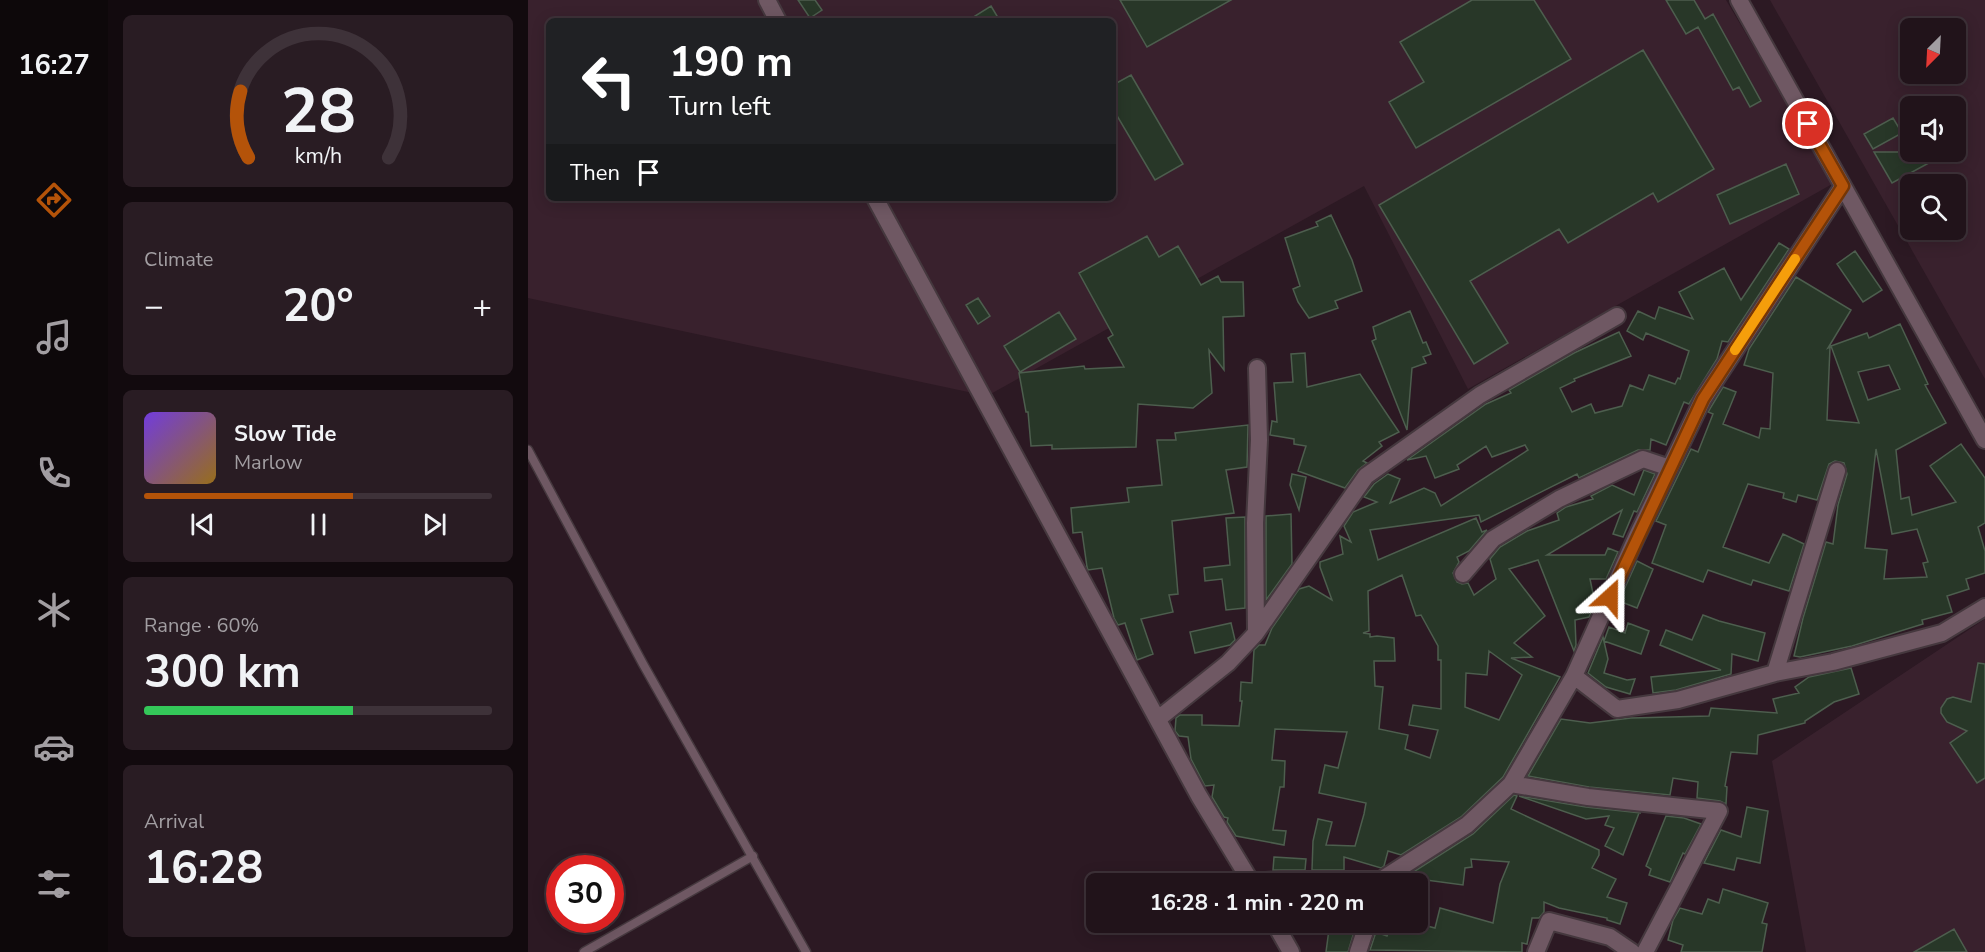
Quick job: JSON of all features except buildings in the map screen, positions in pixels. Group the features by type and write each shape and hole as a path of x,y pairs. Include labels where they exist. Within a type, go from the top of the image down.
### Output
{"street":[{"path":"767,0 776,18"},
{"path":"1738,0 1985,440"},
{"path":"1394,873 1467,825 1511,784 1574,676 1703,399 1843,186"},
{"path":"876,201 1199,796 1245,873"},
{"path":"1158,719 1228,663 1256,633 1366,476 1480,395 1617,316"},
{"path":"1256,633 1255,523 1259,440 1257,368"},
{"path":"1463,574 1493,539 1559,499 1643,459 1670,468"},
{"path":"1775,673 1837,471"},
{"path":"1574,676 1617,709 1678,700 1775,673 1833,662 1942,633 1985,607"},
{"path":"1511,784 1588,797 1719,811 1645,952"},
{"path":"1536,952 1549,921 1610,937 1632,952"},
{"path":"1280,933 1291,952"},
{"path":"1358,952 1364,933"}],"lane":[{"path":"528,450 643,664 806,952"},
{"path":"584,952 753,856"}],"shaded area":[{"path":"528,0 1726,0 1834,183 1468,389 1364,186 987,396 528,298"},
{"path":"1770,0 1985,0 1985,379 1906,240 1966,240 1966,174 1900,174 1900,229"},
{"path":"1985,619 1985,952 1806,952 1772,761"}],"slow traffic":[{"path":"1735,350 1795,259"}],"route":[{"path":"1610,597 1703,399 1843,186 1808,124"}]}
